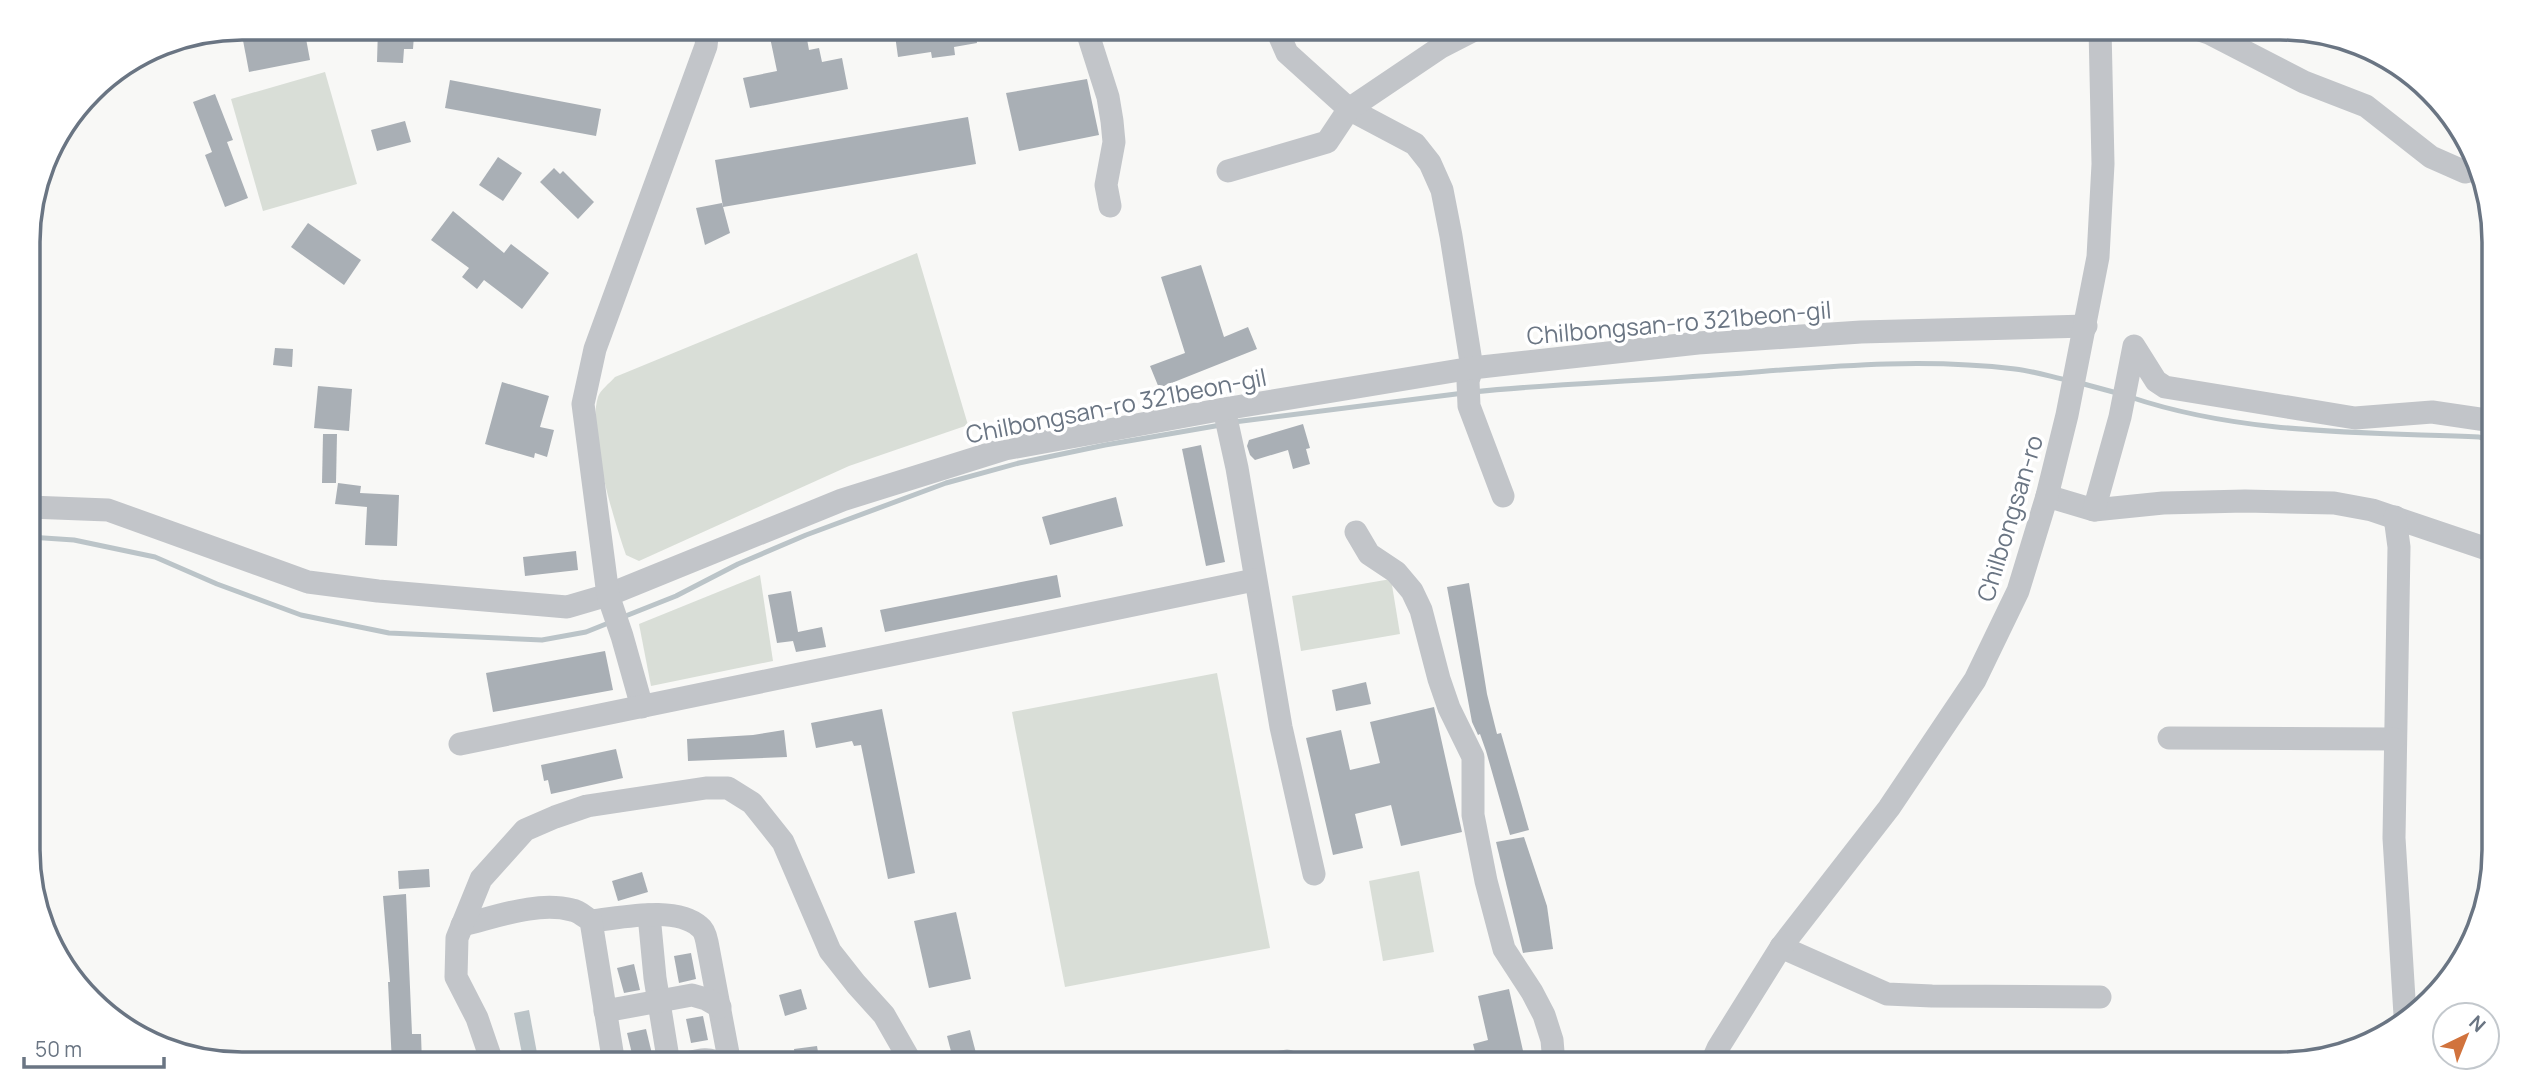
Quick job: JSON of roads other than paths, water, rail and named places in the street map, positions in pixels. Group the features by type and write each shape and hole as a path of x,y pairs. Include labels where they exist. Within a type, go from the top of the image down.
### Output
{"street":[{"path":"642,707 608,595 583,404 595,349 707,40"},
{"path":"1090,40 1108,97 1112,121 1114,142 1106,185 1110,205"},
{"path":"1281,40 1287,53 1349,109 1415,144 1430,163 1442,190 1451,236 1470,375 1469,406 1503,496"},
{"path":"1228,171 1327,142 1349,109 1455,40"},
{"name":"Chilbongsan-ro","path":"1717,1051 1781,947 1889,808 1975,680 2018,591 2047,496 2067,415 2098,257 2101,191 2100,40"},
{"path":"2223,40 2304,82 2366,106 2431,157 2468,171"},
{"name":"Chilbongsan-ro 321beon-gil","path":"41,507 108,510 308,583 567,607 608,595 842,500 1005,449 1224,409 1698,342 1861,332 2086,326"},
{"path":"2094,510 2120,416 2134,346 2156,381 2165,387 2355,418 2432,412 2482,419"},
{"path":"1224,409 1232,439 1281,727 1314,874"},
{"path":"2047,496 2094,510 2163,503 2334,503 2372,510 2482,547"},
{"path":"2395,517 2399,547 2394,838 2404,1009"},
{"path":"1356,532 1369,554 1396,572 1412,591 1421,610 1439,679 1473,757 1473,816 1504,949 1544,1015 1553,1051"},
{"path":"460,744 1255,580"},
{"path":"2169,738 2394,739"},
{"path":"488,1052 477,1018 456,977 457,939 481,879 525,830 587,806 706,788 728,788 752,803 783,842 830,951 884,1015 905,1052"},
{"path":"462,925 516,912 550,908 575,910 591,921 649,915 684,919 702,928 708,942 728,1052"},
{"path":"649,915 650,941 667,1052"},
{"path":"591,921 612,1052"},
{"path":"1781,947 1887,993 1921,996 2100,997"},
{"path":"605,1012 692,995 720,1007"}],"waterway":[{"path":"1473,392 1818,367 1897,364 1976,365 2034,372 2067,380"},
{"path":"2080,383 2117,393"},
{"path":"1234,422 1464,393"},
{"path":"2130,397 2216,419 2259,425 2482,438"},
{"path":"623,617 676,596 738,564 806,535 946,483 1019,463 1221,425"},
{"path":"41,538 74,540 155,557 217,584 301,615 389,633 542,640 586,632 611,622"}]}
